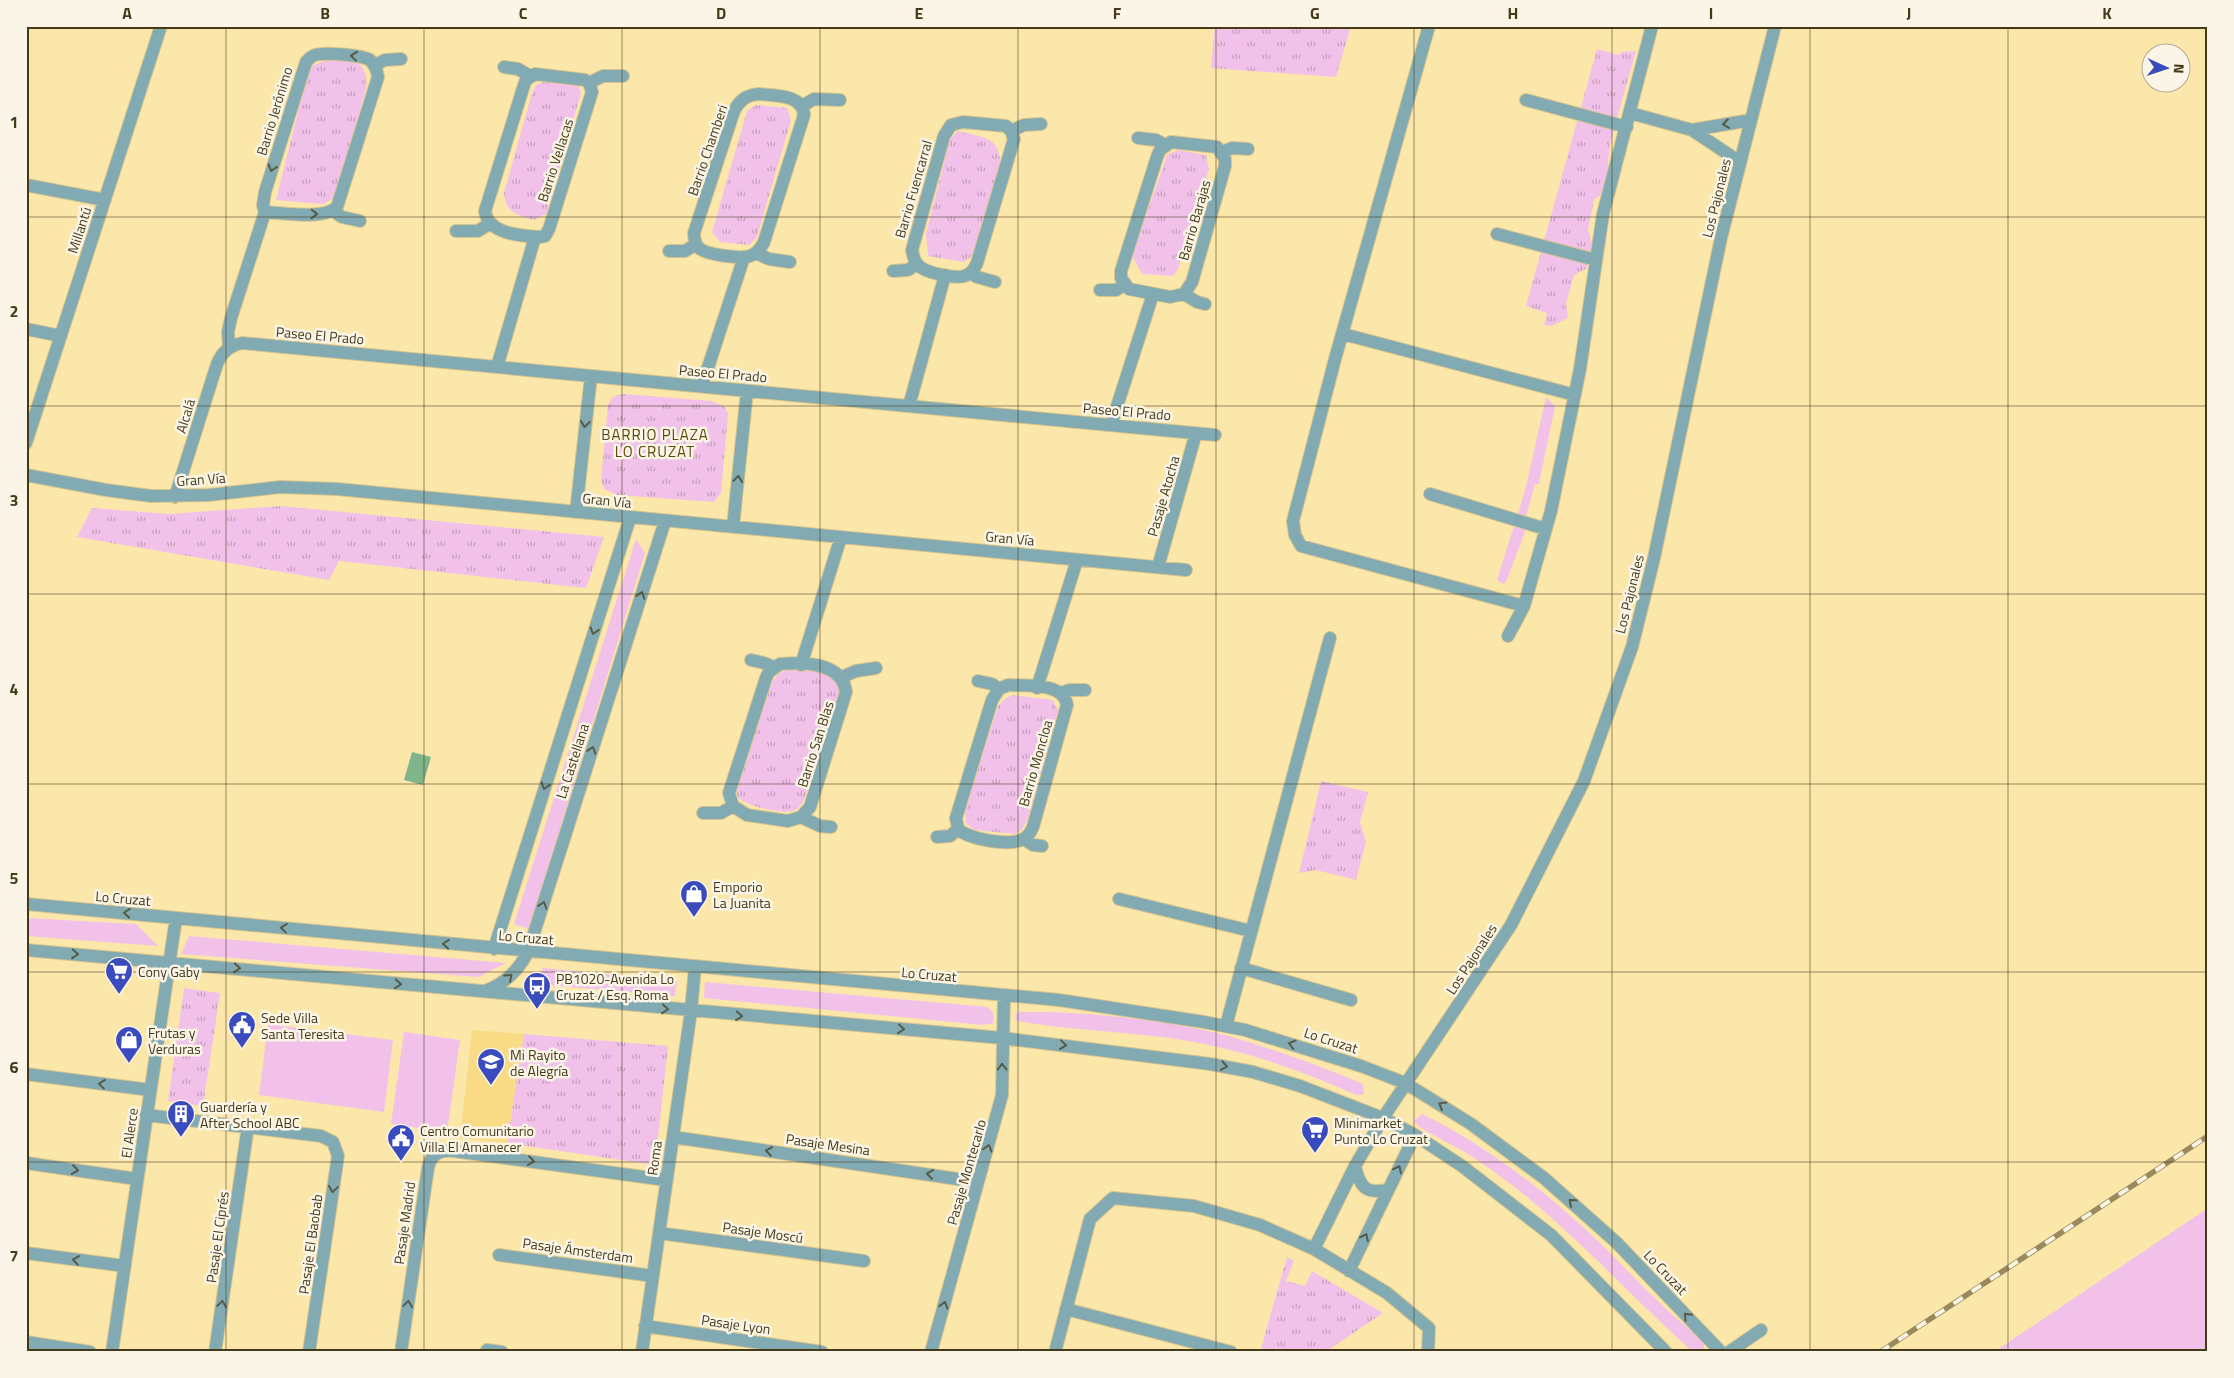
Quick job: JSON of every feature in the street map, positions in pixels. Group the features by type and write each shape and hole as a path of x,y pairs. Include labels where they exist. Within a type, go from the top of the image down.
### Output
{"street":[{"name":"Millantú","path":"26,443 161,26"},
{"path":"1429,26 1342,334 1293,521 1294,535 1301,546 1524,606"},
{"path":"1508,636 1524,606 1546,529 1575,395 1603,214 1627,128 1652,26"},
{"name":"Los Pajonales","path":"1314,1249 1355,1166 1383,1118 1511,925 1556,841 1584,781 1632,647 1654,558 1719,248 1775,26"},
{"name":"Barrio Jerónimo","path":"230,347 229,325 266,212 263,205 265,192 306,62 311,57 323,54 366,58 375,65"},
{"path":"266,212 320,214 333,211 340,202 377,83 378,77 375,65 385,60 401,59"},
{"path":"504,67 518,69 530,76 540,74 579,78 589,83 603,76 623,76"},
{"path":"497,367 534,237 498,229 489,224 486,218 487,204 524,85 530,76"},
{"name":"Barrio Vellacas","path":"534,237 545,236 549,229 592,96 589,83"},
{"name":"Barrio Chamberi","path":"696,244 694,233 738,103 744,97 759,94 794,99 802,106"},
{"path":"702,386 750,255 764,242 803,120 802,106 814,100 840,100"},
{"path":"1526,100 1627,128"},
{"path":"1630,113 1692,130 1740,162"},
{"path":"1692,130 1751,120"},
{"name":"Barrio Fuencarral","path":"916,264 912,243 947,130 957,122 963,122 999,125 1010,131"},
{"path":"893,272 908,270 916,264 928,271 945,275 961,277 970,273 977,262 1013,144 1010,131 1024,125 1041,124"},
{"path":"1138,138 1156,140 1165,145 1179,142 1210,145 1222,152 1232,148 1248,149"},
{"path":"1165,145 1157,157 1121,271 1124,285 1134,291 1170,297 1184,294 1205,304"},
{"name":"Barrio Barajas","path":"1184,294 1192,282 1225,166 1222,152"},
{"path":"26,185 105,200"},
{"path":"333,211 342,217 360,220"},
{"path":"456,231 478,231 489,224"},
{"path":"1497,234 1596,260"},
{"path":"669,251 685,251 696,244 700,249 710,253 750,255 790,262"},
{"path":"970,273 976,277 995,282"},
{"path":"909,406 945,275"},
{"path":"1100,290 1116,290 1124,285"},
{"path":"1111,425 1153,294"},
{"path":"26,329 61,336"},
{"path":"1342,334 1575,395"},
{"name":"Paseo El Prado","path":"230,347 250,344 1215,435"},
{"name":"Alcalá","path":"175,497 217,364 224,352 230,347"},
{"path":"576,512 591,376"},
{"path":"733,527 747,391"},
{"name":"Pasaje Atocha","path":"1158,567 1196,433"},
{"name":"Gran Vía","path":"26,475 106,490 175,497 297,486 1186,570"},
{"path":"1430,494 1546,529"},
{"name":"La Castellana","path":"494,949 630,518"},
{"name":"La Castellana","path":"483,992 494,988 512,975 528,952 664,521"},
{"path":"801,665 841,537"},
{"path":"1037,688 1077,560"},
{"path":"1226,1026 1330,638"},
{"path":"750,660 774,667"},
{"path":"831,827 820,826 801,817 788,821 747,815 732,806 729,793 766,678 774,667 780,664 825,667 837,672 842,677 856,671 876,668"},
{"name":"Barrio San Blas","path":"801,817 810,808 845,700 845,684 842,677"},
{"path":"978,681 992,684 999,689"},
{"path":"1042,846 1033,845 1024,839 1009,842 975,838 963,834 958,829 957,813 992,700 999,689 1008,685 1053,689 1061,692 1085,690"},
{"name":"Barrio Moncloa","path":"1024,839 1030,834 1033,827 1067,705 1061,692"},
{"path":"703,813 721,813 732,806"},
{"path":"937,837 950,836 958,829"},
{"path":"1119,899 1251,931"},
{"name":"Lo Cruzat","path":"26,904 494,949 1059,1000 1226,1026 1318,1052 1405,1083 1472,1124 1544,1178 1617,1243 1721,1352"},
{"name":"El Alerce","path":"112,1352 176,918"},
{"path":"26,950 1002,1038 1210,1064 1253,1072 1300,1086 1383,1118 1415,1135 1462,1166 1551,1234 1666,1352"},
{"name":"Roma","path":"642,1352 691,1011 695,967"},
{"path":"1241,968 1351,1000"},
{"name":"Pasaje Montecarlo","path":"931,1352 1002,1095 1004,996"},
{"path":"26,1074 150,1090"},
{"path":"146,1115 248,1126"},
{"name":"Pasaje El Baobab","path":"248,1126 321,1136 333,1142 338,1156 309,1352"},
{"name":"Pasaje El Ciprés","path":"215,1352 248,1126"},
{"path":"1349,1271 1415,1135"},
{"name":"Pasaje Mesina","path":"673,1137 978,1182"},
{"name":"Pasaje Madrid","path":"401,1352 428,1168 436,1154 441,1151 453,1151 666,1180"},
{"path":"26,1163 137,1179"},
{"path":"1355,1166 1359,1182 1364,1186 1373,1191 1388,1190"},
{"path":"1055,1352 1090,1219 1113,1198 1194,1206 1260,1226 1314,1249 1387,1293 1429,1328 1428,1352"},
{"name":"Pasaje Moscú","path":"659,1232 864,1261"},
{"path":"26,1253 125,1266"},
{"name":"Pasaje Ámsterdam","path":"499,1255 653,1276"},
{"path":"1066,1309 1232,1352"},
{"name":"Pasaje Lyon","path":"645,1326 822,1352"},
{"path":"1729,1352 1762,1330"},
{"path":"26,1342 90,1352"},
{"path":"487,1350 502,1352"}],"shaded area":[{"path":"412,752 431,757 423,785 404,780"},
{"name":"Mi Rayito de Alegría","path":"472,1030 524,1034 507,1143 460,1138"}],"green space":[{"path":"1215,26 1351,26 1336,77 1211,68"},
{"path":"1597,49 1619,55 1621,52 1636,51 1610,144 1605,191 1594,200 1588,230 1592,243 1587,268 1574,275 1566,304 1568,318 1551,326 1544,325 1547,313 1526,306"},
{"path":"328,59 358,63 365,72 366,79 366,89 338,187 332,199 323,204 276,200 306,80 312,66"},
{"path":"544,82 577,83 581,93 546,214 534,220 513,212 507,205 504,193 532,93 536,85"},
{"path":"756,105 787,108 791,120 757,237 749,245 720,242 712,232 747,111"},
{"path":"958,131 988,139 997,148 1000,164 974,254 964,262 928,256 926,234 950,139"},
{"path":"1178,150 1206,155 1209,169 1178,269 1173,276 1142,274 1132,256 1167,155"},
{"path":"623,394 711,401 725,407 728,414 721,493 714,502 617,495 604,489 601,480 608,405 613,397"},
{"path":"1546,397 1555,406 1539,484 1535,484 1523,527 1526,529 1506,582 1503,584 1497,580 1525,491"},
{"path":"281,506 604,537 586,588 339,561 329,580 77,537 92,508 169,514"},
{"path":"636,539 645,553 529,929 514,924"},
{"path":"791,669 826,672 839,685 839,692 804,800 795,810 787,812 747,803 737,796 737,791 772,682 779,673"},
{"path":"1013,695 1053,700 1058,711 1027,821 1022,829 1015,834 974,830 966,823 965,811 998,706 1006,698"},
{"path":"1321,781 1368,792 1360,822 1366,842 1356,880 1316,870 1299,873"},
{"path":"26,918 136,924 158,946 26,936"},
{"path":"189,936 506,963 478,977 181,954"},
{"path":"543,968 677,981 675,996 534,984"},
{"path":"705,982 988,1007 994,1014 993,1023 983,1025 704,998"},
{"path":"184,988 220,993 203,1106 168,1101"},
{"path":"1018,1012 1074,1013 1134,1018 1222,1034 1292,1056 1363,1084 1364,1094 1356,1095 1293,1069 1228,1049 1162,1037 1017,1021 1015,1016"},
{"path":"268,1024 393,1040 384,1112 259,1095"},
{"path":"404,1032 460,1040 447,1132 391,1124"},
{"path":"524,1034 668,1046 655,1165 507,1143"},
{"path":"1422,1114 1469,1140 1536,1187 1598,1241 1675,1318 1704,1340 1704,1351 1693,1352 1565,1230 1512,1185 1468,1154 1421,1128 1414,1121"},
{"path":"2208,1208 2208,1352 1994,1352"},
{"path":"1287,1257 1294,1261 1286,1281 1305,1286 1312,1271 1383,1313 1325,1352 1260,1352"}],"railway":[{"path":"1880,1352 2208,1136"}],"place":[{"name":"Emporio La Juanita","path":"694,918"},
{"name":"Cony Gaby","path":"119,995"},
{"name":"PB1020-Avenida Lo Cruzat / Esq. Roma","path":"537,1010"},
{"name":"Sede Villa Santa Teresita","path":"242,1049"},
{"name":"Frutas y Verduras","path":"129,1064"},
{"name":"Mi Rayito de Alegría","path":"491,1086"},
{"name":"Guardería y After School ABC","path":"181,1138"},
{"name":"Minimarket Punto Lo Cruzat","path":"1315,1154"},
{"name":"Centro Comunitario Villa El Amanecer","path":"401,1162"}],"district":[{"name":"BARRIO PLAZA LO CRUZAT","path":"655,442"}]}
